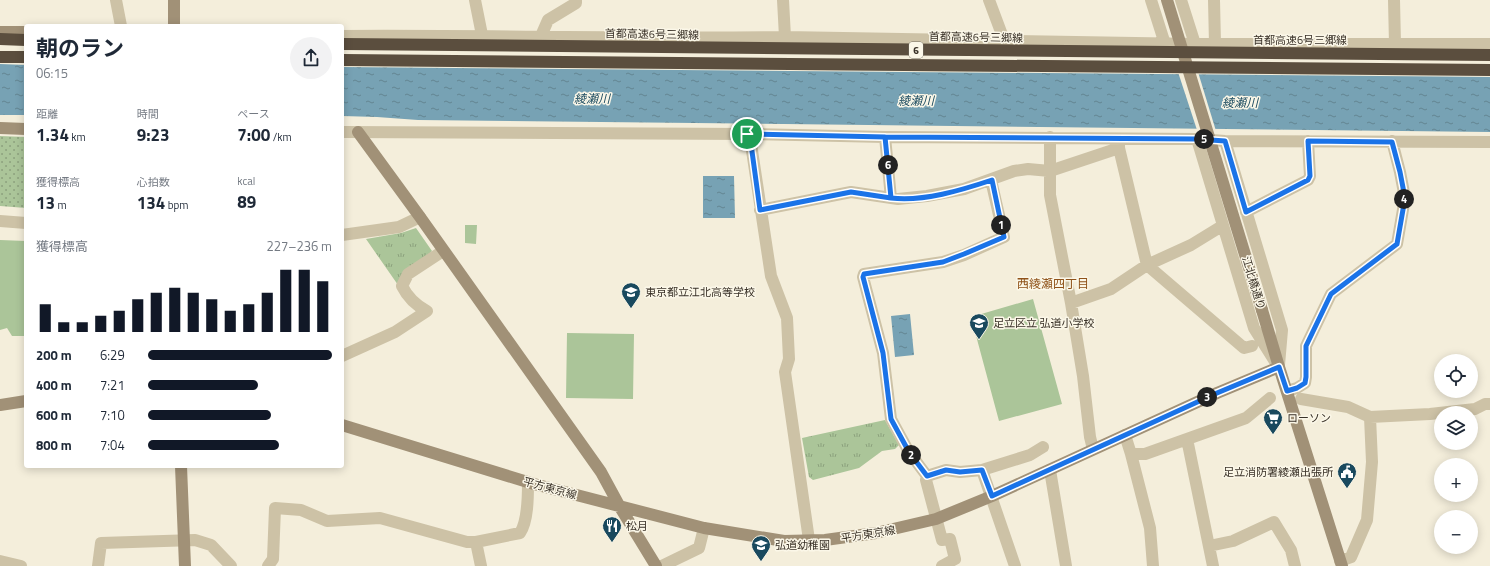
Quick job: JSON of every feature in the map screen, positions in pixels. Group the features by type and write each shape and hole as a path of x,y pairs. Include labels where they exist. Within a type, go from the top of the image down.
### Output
{"highway":[{"path":"0,39 24,40"},
{"name":"首都高速6号三郷線","path":"344,44 1490,54"},
{"path":"0,57 24,57"},
{"name":"6","path":"344,60 1490,70"}],"main road":[{"path":"174,0 174,24"},
{"name":"江北橋通り","path":"1167,0 1279,367 1341,563"},
{"path":"0,32 24,32"},
{"path":"0,128 24,128"},
{"path":"358,132 601,472 620,507 656,566"},
{"name":"平方東京線","path":"344,426 528,482 704,528 784,541 842,538 876,533 936,519 992,496 1217,393 1279,367"},
{"path":"0,405 24,401"},
{"path":"181,468 186,566"}],"street":[{"path":"116,0 120,24"},
{"path":"475,0 482,35"},
{"path":"541,36 548,20 576,3 576,0"},
{"path":"783,0 784,37"},
{"path":"989,0 1004,40"},
{"path":"1151,0 1165,44"},
{"path":"1182,0 1195,44"},
{"path":"1214,0 1216,44"},
{"path":"1394,0 1395,44"},
{"path":"344,36 482,35 718,38 784,37 1165,44 1490,44"},
{"path":"344,132 1050,137 1119,143 1197,139 1225,141 1490,142"},
{"path":"747,134 751,144 771,276 787,318 789,359 785,372 809,540"},
{"path":"885,137 891,198"},
{"path":"1050,137 1050,195 1071,303 1093,449"},
{"path":"1197,139 1254,328 1279,367"},
{"path":"1225,141 1282,330 1279,367"},
{"path":"1246,212 1308,180 1310,176 1308,141"},
{"path":"1287,391 1297,388 1305,383 1306,346 1331,294 1397,244 1405,198 1392,142"},
{"path":"760,210 851,192 898,199 927,196 964,189 992,180 1001,175 1028,169 1050,171 1119,143"},
{"path":"1119,143 1147,265 1244,348 1252,346"},
{"path":"1205,166 1209,155 1215,152 1227,154 1230,159"},
{"path":"942,566 955,559 950,539 942,540 926,480 927,476 909,452 891,419 883,353 863,277 864,274 943,262 1004,237 992,180"},
{"path":"344,235 399,227 420,217"},
{"path":"0,221 24,223"},
{"path":"1071,303 1111,290 1147,265 1191,246 1222,226"},
{"path":"344,355 395,332 427,311 416,305 407,296 402,286 408,274 444,251"},
{"path":"1131,454 1145,454 1246,418 1270,398"},
{"path":"1301,399 1348,407 1370,417 1430,414 1475,409 1485,404 1490,404"},
{"path":"1341,563 1350,557 1367,520 1372,462 1370,417"},
{"path":"1125,435 1150,528 1154,566"},
{"path":"1187,439 1213,566"},
{"path":"927,476 946,470 960,472 982,470 1030,456 1044,448"},
{"path":"982,470 1016,566"},
{"path":"1050,470 1066,566"},
{"path":"268,566 273,558 274,502 301,510 327,521 380,518 467,542 476,542 520,533 524,526 528,482"},
{"path":"1209,546 1233,541 1274,522 1291,550 1295,566"},
{"path":"662,566 699,548 704,528"},
{"path":"98,566 102,543 195,540 211,545 231,566"},
{"path":"476,542 481,566"},
{"path":"0,561 21,566"}],"green space":[{"path":"0,136 24,137 24,208 0,206"},
{"path":"465,225 477,225 476,244 465,243"},
{"path":"416,228 432,251 398,285 366,239 401,233"},
{"path":"0,240 24,241 24,336 12,336 7,328 0,330"},
{"path":"1033,299 1062,404 999,421 971,317"},
{"path":"567,333 634,334 633,399 566,398"},
{"path":"885,420 899,445 895,449 882,451 859,468 813,480 809,477 802,438"}],"water":[{"path":"0,64 24,65 24,115 0,115"},
{"name":"綾瀬川","path":"344,67 1490,77 1490,132 418,120 344,116"},
{"path":"703,176 734,176 735,218 703,218"},
{"path":"910,314 914,355 895,357 891,316"}],"pier":[{"path":"1178,72 1198,72 1216,131 1197,130"}],"place":[{"name":"東京都立江北高等学校","path":"631,309"},
{"name":"足立区立 弘道小学校","path":"979,340"},
{"name":"ローソン","path":"1273,435"},
{"name":"足立消防署綾瀬出張所","path":"1347,489"},
{"name":"松月","path":"612,543"},
{"name":"弘道幼稚園","path":"761,562"}],"district":[{"name":"西綾瀬四丁目","path":"1053,283"}],"route":[{"path":"747,134 751,144 760,210 851,192 891,198 888,168 885,137 1153,138 1225,141 1246,212 1308,180 1310,176 1308,141 1392,142 1405,198 1397,244 1331,294 1309,336 1306,346 1306,377 1305,383 1302,386 1287,391 1279,367 1217,393 992,496 982,470 960,472 946,470 927,476 909,452 891,419 883,353 863,277 864,274 943,262 1004,237 992,180 964,189 927,196 898,199 891,198 885,137 747,134"}]}
